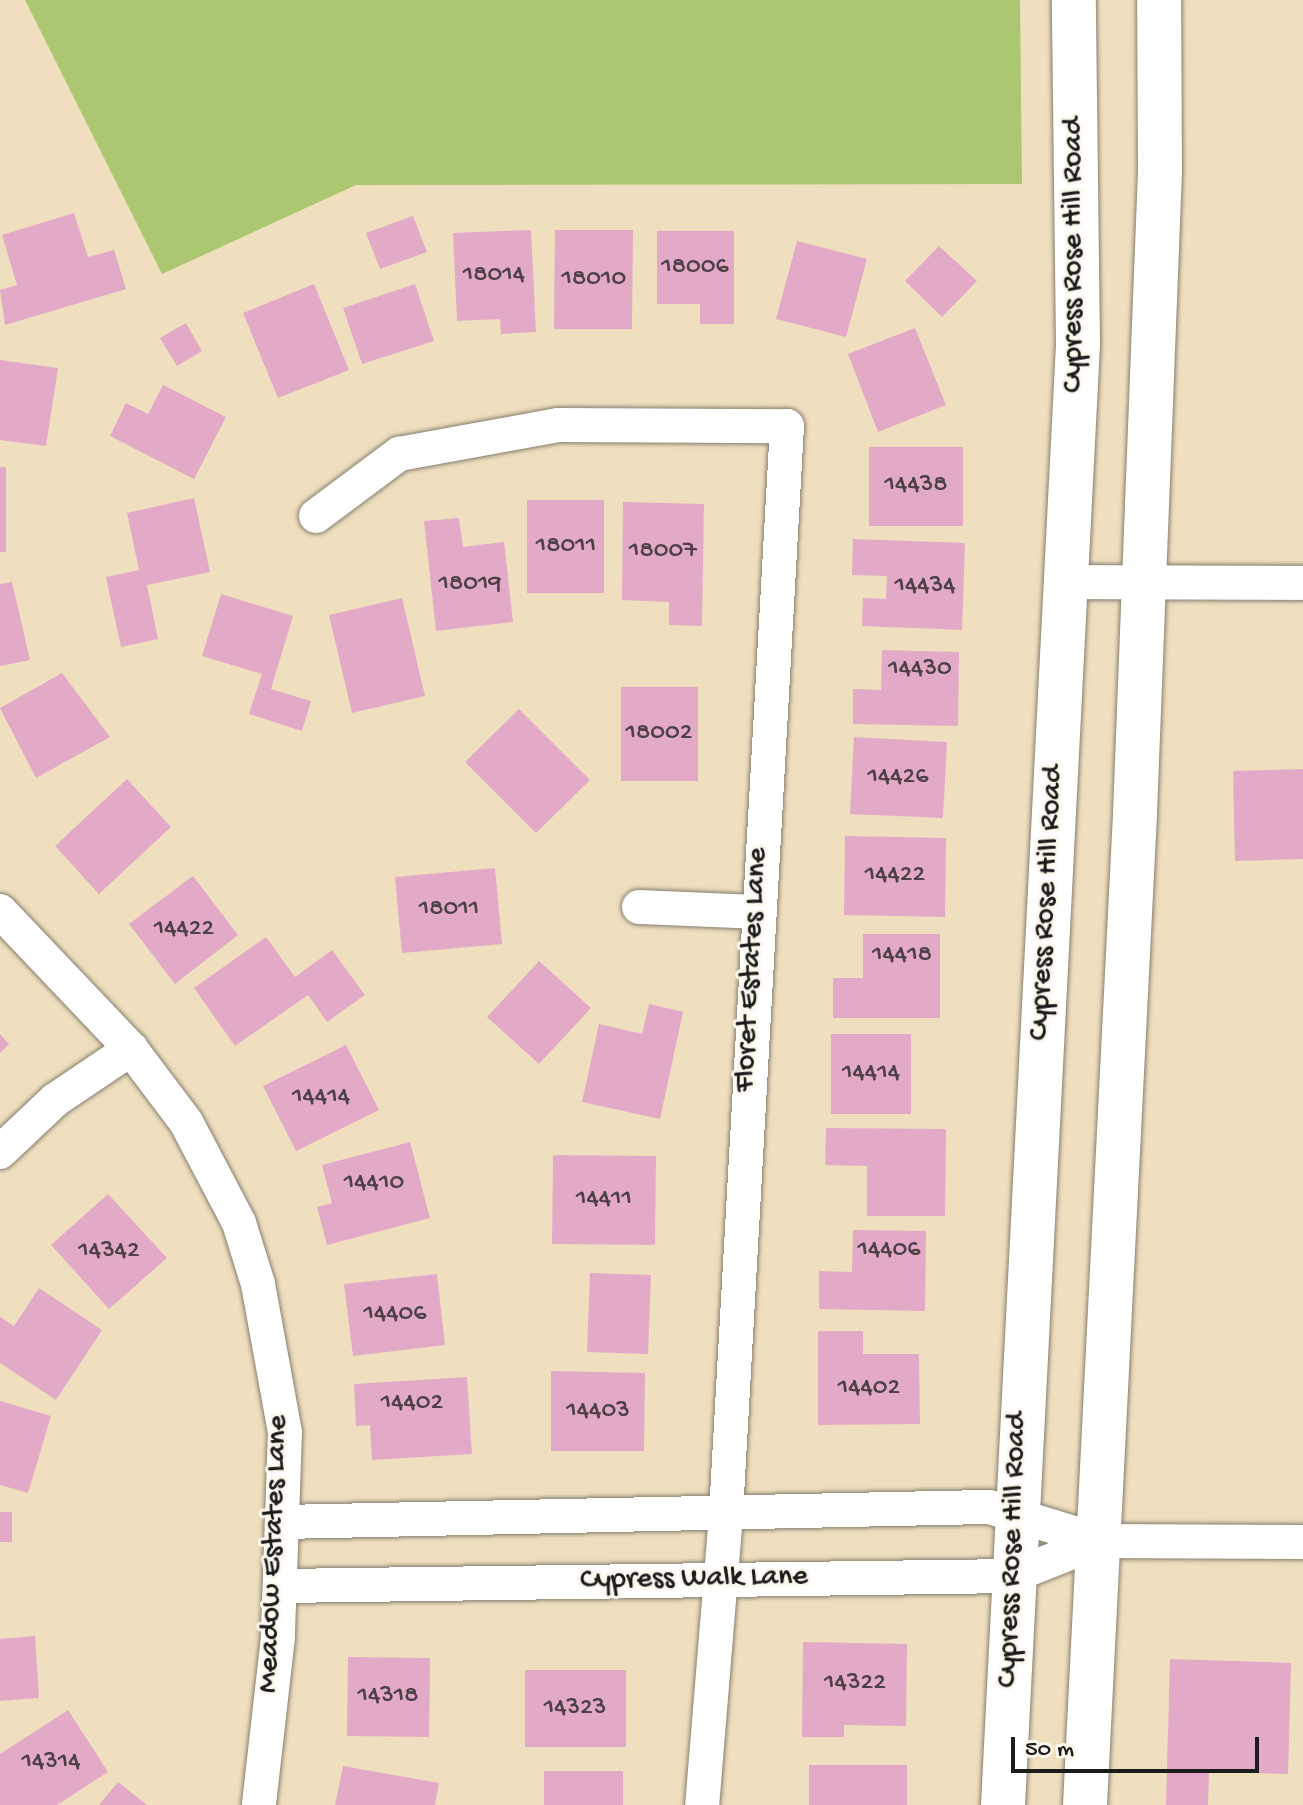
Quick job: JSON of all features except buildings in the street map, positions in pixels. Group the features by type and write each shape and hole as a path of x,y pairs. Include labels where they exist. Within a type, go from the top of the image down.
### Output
{"main road":[{"name":"Cypress Rose Hill Road","path":"1003,1805 1015,1510 1078,344 1074,0"},
{"path":"1085,1805 1100,1541 1160,171 1159,0"}],"street":[{"name":"Floret Estates Lane","path":"316,516 399,454 558,425 787,426 756,912 726,1515 702,1805"},
{"path":"1067,582 1303,583"},
{"path":"639,907 756,912"},
{"name":"Meadow Estates Lane","path":"0,911 131,1049 186,1122 239,1223 258,1284 285,1432 280,1586 259,1805"},
{"path":"0,1152 55,1100 131,1049"},
{"name":"Cypress Walk Lane","path":"282,1522 1015,1510 1100,1541 1303,1542"},
{"name":"Cypress Walk Lane","path":"280,1586 1012,1576 1100,1541"}],"green space":[{"path":"25,0 1020,0 1022,184 356,185 162,274"}]}
